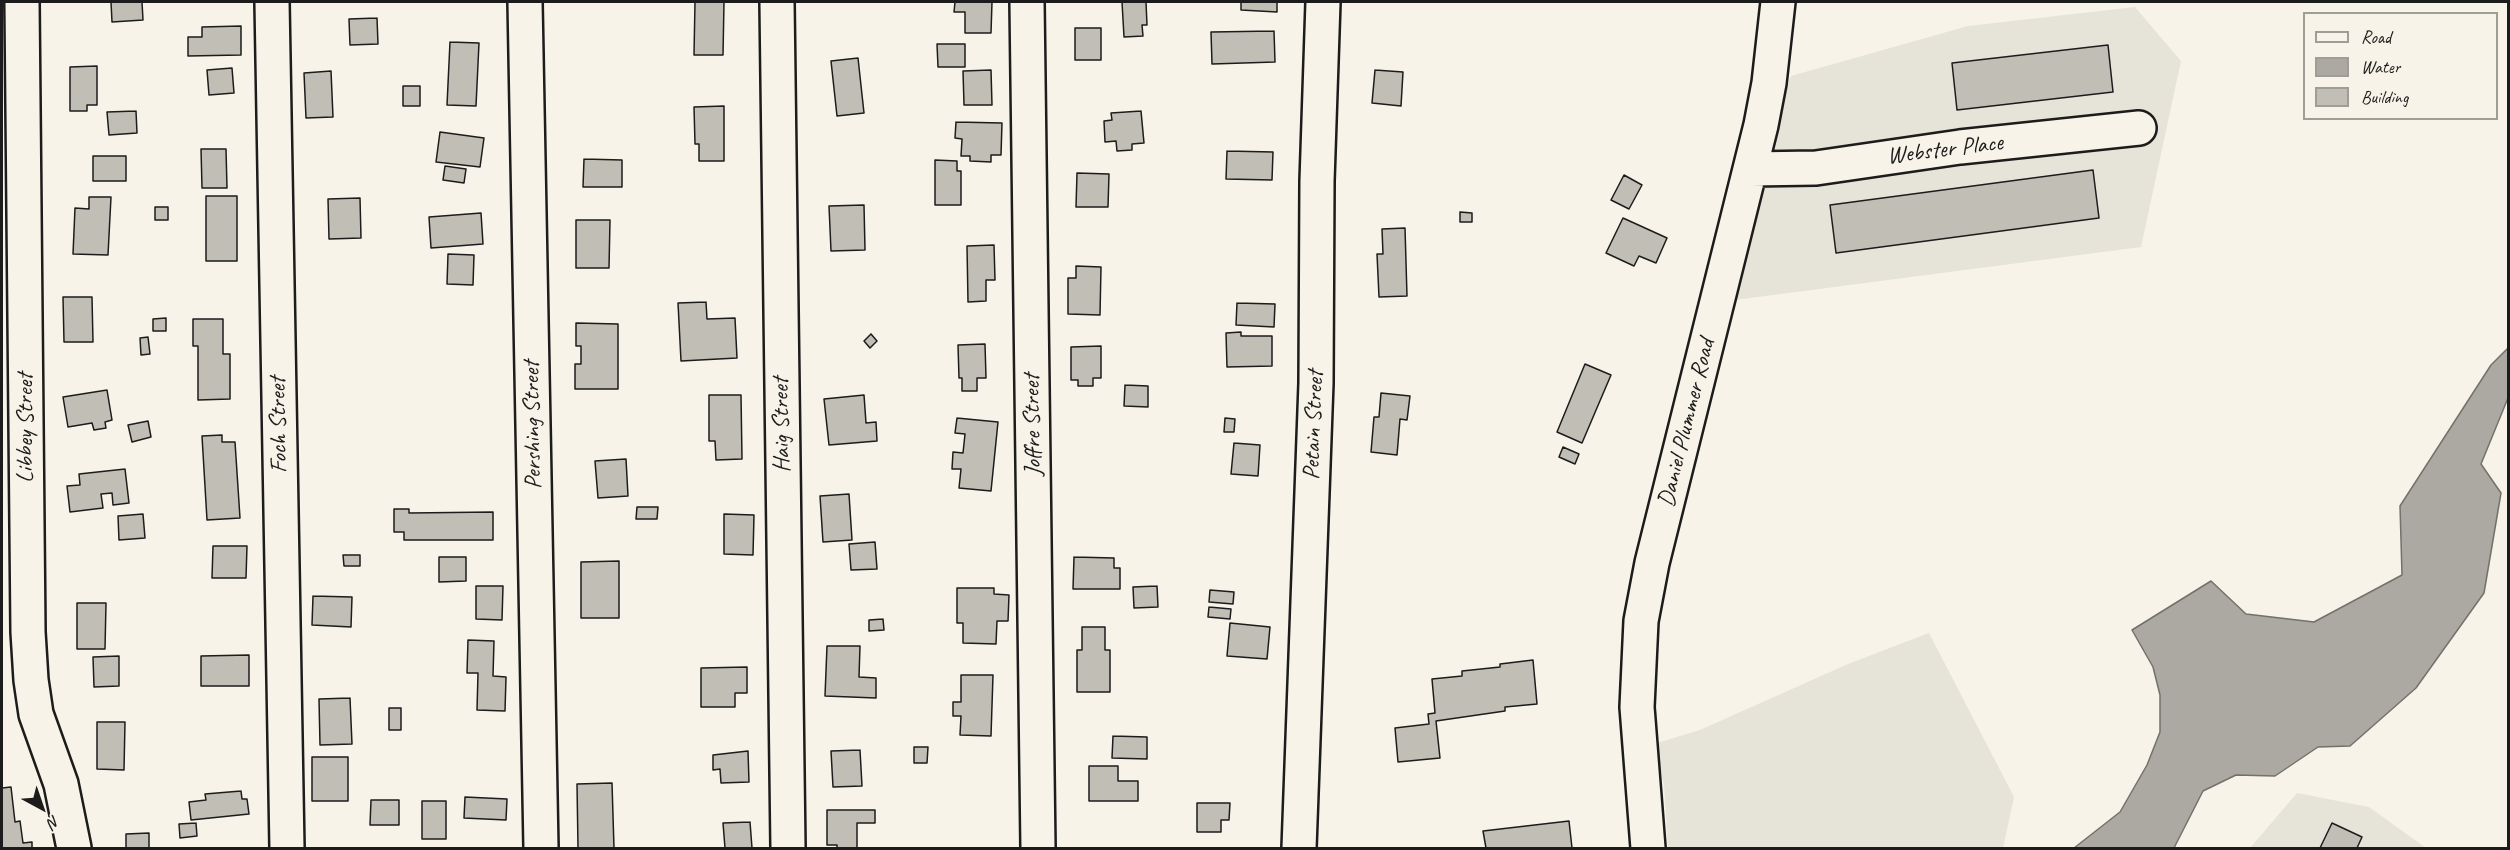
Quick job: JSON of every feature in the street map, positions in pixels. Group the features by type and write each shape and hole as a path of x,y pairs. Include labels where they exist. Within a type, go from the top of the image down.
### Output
{"street":[{"name":"Libbey Street","path":"22,2 30,671 36,714 61,784 75,849"},
{"name":"Foch Street","path":"272,2 286,849"},
{"name":"Pershing Street","path":"525,2 541,849"},
{"name":"Haig Street","path":"777,2 788,849"},
{"name":"Joffre Street","path":"1027,2 1038,849"},
{"name":"Petain Street","path":"1299,849 1316,383 1317,181 1323,2"},
{"name":"Daniel Plummer Road","path":"1648,849 1638,707 1641,621 1668,496 1751,169 1769,83 1778,2"},
{"name":"Webster Place","path":"1751,169 1816,168 1960,147 2139,128"}],"shaded area":[{"path":"2135,7 2181,61 2141,247 1735,300 1770,126 1791,76 1968,26"},
{"path":"1929,633 2014,797 2003,848 1668,848 1664,785 1654,744 1700,730 1848,664"},
{"path":"2297,793 2369,807 2426,848 2250,848"}],"water":[{"path":"2508,348 2508,398 2481,464 2501,493 2484,593 2416,688 2350,746 2318,747 2275,776 2236,775 2203,791 2174,848 2074,848 2120,812 2147,765 2160,732 2160,695 2153,667 2132,630 2211,581 2246,614 2314,622 2402,575 2400,506 2491,365"}],"building":[{"path":"111,2 142,2 143,20 112,22"},
{"path":"695,2 724,2 723,55 694,55"},
{"path":"955,2 992,2 991,33 965,33 965,12 954,12"},
{"path":"1122,2 1146,2 1147,25 1142,25 1143,36 1124,37"},
{"path":"1241,2 1277,2 1277,12 1241,10"},
{"path":"377,18 378,44 350,45 349,19"},
{"path":"241,26 241,55 188,56 188,37 202,37 202,27"},
{"path":"1075,28 1101,28 1101,60 1075,60"},
{"path":"1274,31 1275,62 1212,64 1211,32"},
{"path":"450,42 479,43 476,106 447,105"},
{"path":"937,44 965,44 965,67 938,67"},
{"path":"2108,45 2113,92 1957,110 1952,63"},
{"path":"858,58 864,113 837,116 831,61"},
{"path":"97,66 97,105 87,105 87,111 70,111 70,67"},
{"path":"232,68 234,93 209,95 207,70"},
{"path":"991,70 992,105 964,105 963,71"},
{"path":"1375,70 1403,72 1401,106 1372,103"},
{"path":"331,71 333,117 306,118 304,73"},
{"path":"403,86 420,86 420,106 403,106"},
{"path":"724,106 724,161 699,161 699,144 695,144 694,107"},
{"path":"136,111 137,133 109,135 107,112"},
{"path":"1141,111 1144,143 1132,144 1132,150 1117,151 1116,141 1105,142 1104,121 1112,120 1111,113"},
{"path":"956,122 1002,123 1001,155 991,155 991,162 970,161 970,156 961,156 962,139 955,138"},
{"path":"440,132 484,138 480,167 436,162"},
{"path":"201,149 226,149 227,188 202,188"},
{"path":"1227,151 1273,152 1272,180 1226,179"},
{"path":"93,156 126,156 126,181 93,181"},
{"path":"584,159 622,160 622,187 583,187"},
{"path":"935,160 957,161 957,171 961,171 961,205 935,205"},
{"path":"445,166 466,169 464,183 443,180"},
{"path":"2093,170 2099,218 1836,253 1830,205"},
{"path":"1077,173 1109,174 1108,207 1076,207"},
{"path":"1624,175 1642,185 1629,209 1611,200"},
{"path":"206,196 237,196 237,261 206,261"},
{"path":"89,197 111,197 108,255 73,254 75,208 89,209"},
{"path":"360,198 361,238 329,239 328,199"},
{"path":"864,205 865,250 831,251 829,206"},
{"path":"155,207 168,207 168,220 155,220"},
{"path":"1460,212 1472,213 1472,222 1460,222"},
{"path":"481,213 483,244 431,248 429,217"},
{"path":"1623,218 1667,238 1656,263 1639,256 1634,266 1606,253"},
{"path":"576,220 610,220 609,268 576,268"},
{"path":"1405,228 1407,296 1379,297 1377,254 1383,254 1382,229"},
{"path":"994,245 995,280 986,280 986,301 968,302 967,246"},
{"path":"448,254 474,255 473,285 447,284"},
{"path":"1076,266 1101,267 1100,315 1068,314 1068,278 1076,278"},
{"path":"63,297 92,297 93,342 64,342"},
{"path":"706,302 707,319 735,318 737,358 681,361 678,303"},
{"path":"1237,303 1275,304 1274,327 1236,325"},
{"path":"166,318 166,331 153,331 153,319"},
{"path":"193,319 223,319 223,354 230,354 230,399 198,400 198,346 193,346"},
{"path":"576,323 618,324 618,389 575,389 575,364 581,364 581,346 576,346"},
{"path":"1241,332 1241,336 1272,336 1272,366 1227,367 1226,333"},
{"path":"871,334 877,341 870,348 864,341"},
{"path":"148,337 150,354 141,355 140,338"},
{"path":"985,344 986,378 977,378 977,391 962,391 962,378 959,378 958,345"},
{"path":"1101,346 1101,378 1093,378 1093,386 1078,386 1078,380 1071,380 1071,347"},
{"path":"1585,364 1611,375 1582,443 1557,432"},
{"path":"1125,385 1148,386 1148,407 1124,406"},
{"path":"107,390 112,420 105,422 106,428 94,430 92,423 68,427 63,397"},
{"path":"1381,393 1410,396 1407,420 1400,419 1397,455 1371,452 1374,417 1379,417"},
{"path":"709,395 741,395 742,459 716,460 715,441 709,441"},
{"path":"864,395 866,423 876,422 877,441 829,445 824,399"},
{"path":"957,418 998,422 991,491 959,488 961,469 952,469 953,452 963,453 965,434 955,433"},
{"path":"1225,418 1235,419 1234,432 1224,432"},
{"path":"148,421 151,437 132,442 128,425"},
{"path":"222,435 222,442 235,442 240,518 207,520 202,436"},
{"path":"1234,443 1260,445 1258,476 1231,474"},
{"path":"1563,447 1579,454 1575,464 1559,457"},
{"path":"626,459 628,496 598,498 595,461"},
{"path":"125,469 129,503 113,505 112,493 101,494 103,508 70,512 67,486 80,485 79,474"},
{"path":"849,494 852,540 823,542 820,496"},
{"path":"637,507 658,507 657,519 636,519"},
{"path":"394,509 409,509 409,513 493,512 493,540 404,540 404,532 394,532"},
{"path":"143,514 145,538 119,540 118,516"},
{"path":"724,514 754,515 753,555 724,554"},
{"path":"875,542 877,569 851,570 849,544"},
{"path":"213,546 247,546 246,578 212,578"},
{"path":"343,555 360,555 360,566 344,566"},
{"path":"439,557 466,557 466,581 439,582"},
{"path":"1074,557 1114,558 1114,568 1120,568 1120,589 1073,589"},
{"path":"619,561 619,618 581,618 581,562"},
{"path":"476,586 503,586 502,620 476,619"},
{"path":"1157,586 1158,607 1134,608 1133,587"},
{"path":"957,588 994,588 994,594 1009,595 1008,621 997,621 996,644 963,643 963,623 957,623"},
{"path":"1210,590 1234,592 1233,604 1209,602"},
{"path":"313,596 352,597 351,627 312,625"},
{"path":"77,603 106,603 105,649 77,649"},
{"path":"1209,607 1231,609 1230,619 1208,617"},
{"path":"883,619 884,630 869,631 869,620"},
{"path":"1230,623 1270,627 1267,659 1227,656"},
{"path":"1082,627 1105,627 1105,650 1110,650 1110,692 1077,692 1077,650 1082,650"},
{"path":"468,640 494,641 493,676 506,677 505,711 477,710 478,673 467,673"},
{"path":"827,646 860,646 859,677 876,678 876,698 825,696"},
{"path":"249,655 249,686 201,686 201,656"},
{"path":"119,656 119,686 94,687 93,657"},
{"path":"1533,660 1537,704 1505,707 1505,711 1436,721 1440,758 1398,762 1395,728 1429,724 1428,714 1435,713 1432,679 1462,676 1462,671 1500,667 1500,664"},
{"path":"747,667 747,693 735,693 735,707 701,707 701,668"},
{"path":"961,675 993,675 991,736 960,735 961,716 953,716 953,702 961,702"},
{"path":"350,698 352,744 320,745 319,699"},
{"path":"389,708 401,708 401,730 389,730"},
{"path":"97,722 125,722 124,770 97,769"},
{"path":"1113,736 1147,737 1147,759 1112,758"},
{"path":"914,747 928,747 927,763 914,763"},
{"path":"860,750 862,786 833,787 831,751"},
{"path":"748,751 749,782 721,783 720,769 713,770 713,755"},
{"path":"312,757 348,757 348,801 312,801"},
{"path":"1089,766 1118,766 1118,781 1138,781 1138,801 1089,801"},
{"path":"612,783 614,848 578,848 577,784"},
{"path":"11,787 15,822 20,821 23,843 32,842 32,848 2,848 2,788"},
{"path":"241,791 242,799 247,799 249,814 191,820 189,802 206,800 205,794"},
{"path":"465,797 507,799 506,820 464,818"},
{"path":"371,800 399,800 399,825 370,825"},
{"path":"422,801 446,801 446,839 422,839"},
{"path":"1197,803 1230,803 1229,820 1221,820 1221,832 1197,832"},
{"path":"827,810 875,810 875,823 857,823 857,848 837,848 837,845 827,845"},
{"path":"1569,821 1572,848 1486,848 1483,831"},
{"path":"750,822 752,848 725,848 723,823"},
{"path":"196,823 197,836 180,838 179,824"},
{"path":"2332,823 2362,837 2357,848 2320,848"},
{"path":"149,833 149,848 126,848 126,834"}]}
